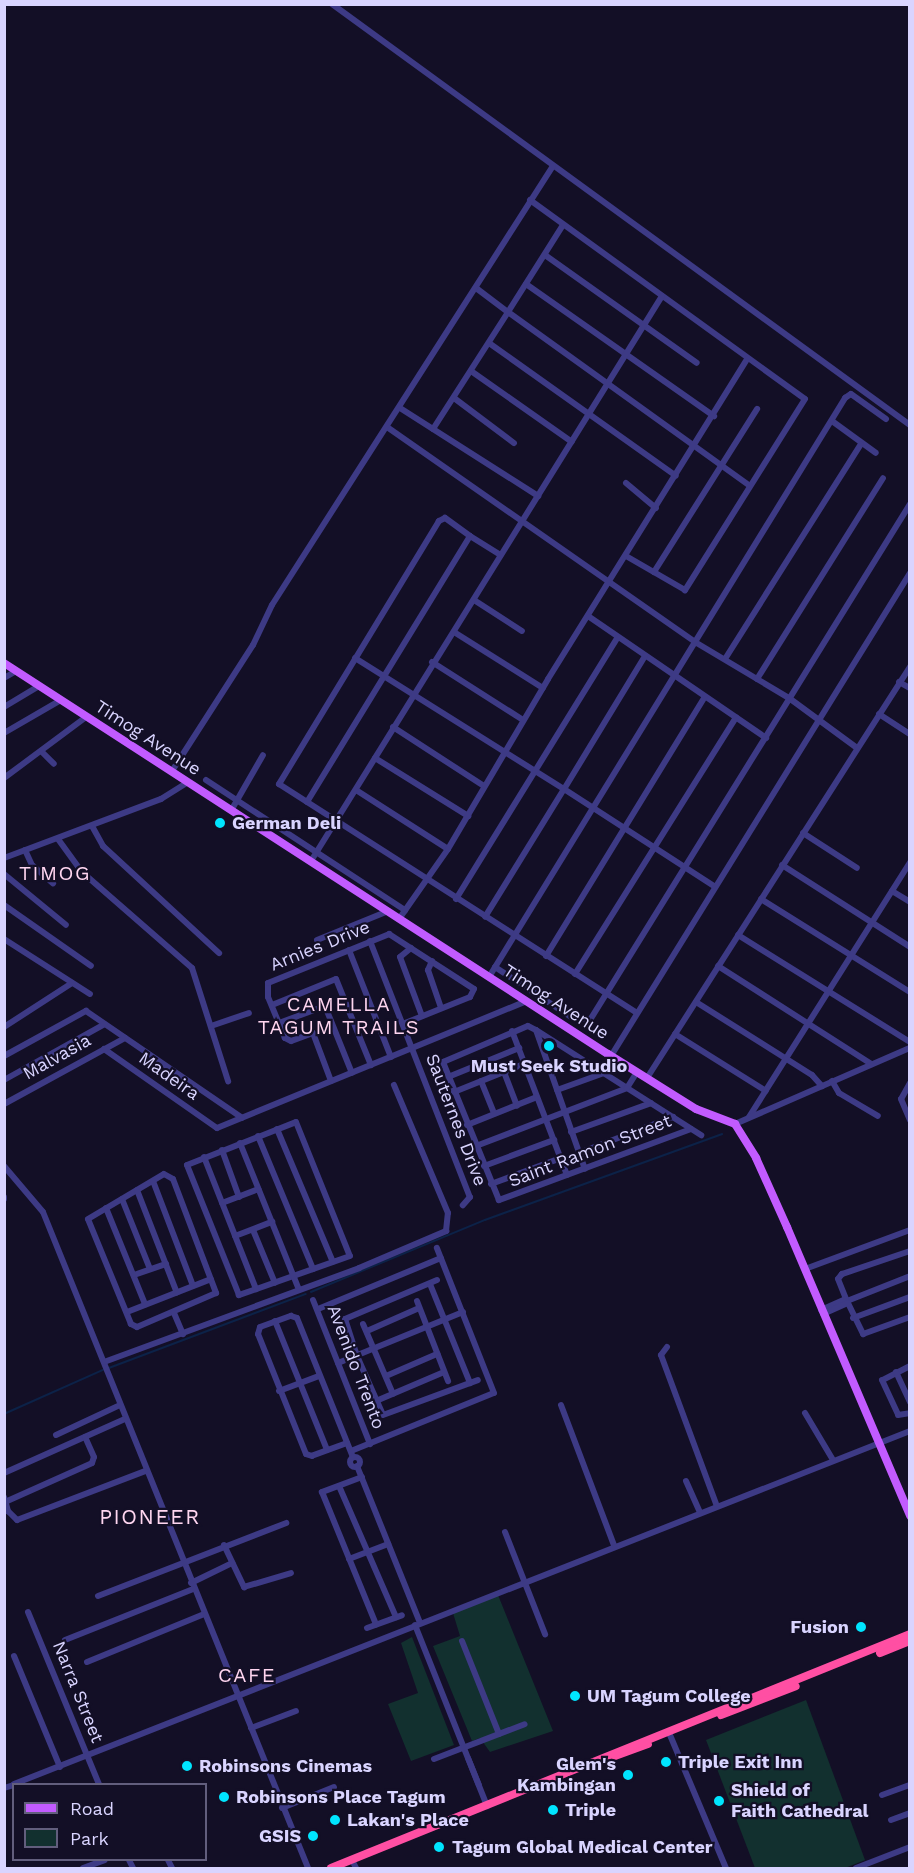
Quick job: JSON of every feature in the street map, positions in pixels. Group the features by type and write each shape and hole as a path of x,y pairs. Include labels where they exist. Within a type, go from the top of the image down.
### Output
{"highway":[{"path":"874,1652 909,1634"},
{"path":"331,1869 354,1864 487,1806 687,1725 874,1652 909,1641"},
{"path":"611,1756 670,1735 687,1725"}],"main road":[{"name":"Timog Avenue","path":"4,663 611,1056 696,1108 735,1124"},
{"path":"735,1124 756,1158 909,1516"}],"street":[{"path":"332,4 909,425"},
{"path":"172,771 253,645 272,604 400,408 553,166"},
{"path":"476,288 694,448 749,485 754,486 805,399 530,200"},
{"path":"433,429 564,225"},
{"path":"545,255 697,363"},
{"path":"526,284 714,416"},
{"path":"311,861 415,695 432,662 454,632 662,296"},
{"path":"489,343 676,476"},
{"path":"399,919 448,849 523,720 714,416 747,359"},
{"path":"471,371 572,442"},
{"path":"489,977 832,421 851,394 886,419"},
{"path":"454,398 514,443"},
{"path":"400,408 538,496"},
{"path":"654,572 757,409"},
{"path":"832,421 876,453"},
{"path":"387,427 524,520 695,642 789,698 818,722 857,748"},
{"path":"725,659 861,444"},
{"path":"757,679 883,478"},
{"path":"626,483 656,508"},
{"path":"626,556 686,590 749,485"},
{"path":"495,968 582,1021 590,1020 909,504"},
{"path":"501,555 441,518 279,780 280,785 336,823 637,1013"},
{"path":"307,802 470,536"},
{"path":"611,1056 909,573"},
{"path":"474,600 522,631"},
{"path":"588,616 766,738"},
{"path":"454,632 543,688"},
{"path":"456,898 617,638"},
{"path":"485,917 645,656"},
{"path":"355,658 714,886"},
{"path":"432,662 523,720"},
{"path":"647,1078 909,666"},
{"path":"4,678 16,671"},
{"path":"899,682 909,688"},
{"path":"4,707 39,686"},
{"path":"546,956 705,697"},
{"path":"4,733 61,700"},
{"path":"879,714 909,734"},
{"path":"4,778 86,717"},
{"path":"575,974 735,717"},
{"path":"393,727 484,786"},
{"path":"41,751 54,764"},
{"path":"232,809 263,755"},
{"path":"375,758 468,816"},
{"path":"206,780 405,910"},
{"path":"4,858 170,795 188,782"},
{"path":"356,790 448,849"},
{"path":"92,826 102,846 219,952"},
{"path":"803,832 857,868"},
{"path":"58,838 82,873 188,963 228,1081"},
{"path":"25,850 32,865 53,883"},
{"path":"749,1117 909,862"},
{"path":"782,865 909,947"},
{"path":"4,874 10,882 66,924"},
{"path":"4,888 10,882"},
{"path":"892,891 909,902"},
{"path":"761,899 909,992"},
{"path":"4,905 91,966"},
{"path":"317,940 388,911"},
{"name":"Arnies Drive","path":"272,1005 267,985 389,934 432,961 474,992 441,1007"},
{"path":"738,935 909,1042"},
{"path":"4,939 90,994"},
{"name":"Sauternes Drive","path":"370,941 470,1197 464,1205"},
{"path":"411,948 400,957 422,1016"},
{"path":"349,950 391,1057"},
{"path":"403,1024 441,1007 428,970 432,961"},
{"path":"718,966 809,1022 871,1064"},
{"path":"331,1082 313,1034 288,1041 272,1005 336,979 371,1065"},
{"path":"4,1027 72,983"},
{"path":"4,1056 86,1011 242,1118 527,1001"},
{"path":"696,1002 786,1059 822,1086"},
{"path":"279,1023 325,1006 352,1073"},
{"path":"211,1026 249,1013"},
{"path":"4,1080 105,1024"},
{"path":"561,1158 490,1184 448,1077 444,1059 525,1026 536,1030 701,1135"},
{"path":"536,1030 585,1169"},
{"path":"512,1031 567,1175"},
{"path":"675,1034 765,1091"},
{"name":"Malvasia","path":"4,1104 125,1038"},
{"path":"448,1077 519,1048"},
{"path":"735,1124 822,1086 835,1086 871,1064 909,1048"},
{"name":"Madeira","path":"104,1049 217,1128 242,1118"},
{"path":"454,1092 524,1064"},
{"path":"504,1072 516,1106"},
{"path":"476,1146 627,1088 637,1072"},
{"path":"557,1090 604,1073"},
{"path":"481,1081 494,1114"},
{"path":"909,1083 901,1099 908,1110 909,1120"},
{"path":"104,1362 438,1237 448,1228 448,1213 394,1085"},
{"path":"835,1086 878,1116"},
{"path":"467,1125 537,1098"},
{"path":"571,1132 651,1103"},
{"path":"579,1153 674,1118"},
{"path":"296,1122 350,1256 239,1295 187,1165 277,1129 296,1122"},
{"path":"277,1129 333,1262"},
{"name":"Saint Ramon Street","path":"490,1184 499,1200 692,1129"},
{"path":"258,1136 313,1269"},
{"path":"484,1166 554,1140"},
{"path":"240,1143 301,1290"},
{"path":"222,1150 239,1197"},
{"path":"204,1157 256,1289"},
{"path":"4,1166 43,1212 145,1471 308,1869"},
{"path":"164,1174 173,1179 211,1279 214,1296 137,1327 127,1312 88,1221 153,1181 164,1174"},
{"path":"153,1181 193,1286"},
{"path":"222,1203 258,1189"},
{"path":"137,1190 177,1293"},
{"path":"122,1199 150,1269"},
{"path":"106,1208 145,1304"},
{"path":"235,1236 272,1222"},
{"path":"253,1230 275,1283"},
{"path":"805,1269 909,1230"},
{"path":"352,1454 370,1444 494,1393 437,1248"},
{"path":"909,1251 839,1275 853,1318 865,1335 909,1317"},
{"path":"318,1310 441,1258"},
{"path":"134,1275 166,1263"},
{"path":"822,1312 909,1276"},
{"path":"127,1312 211,1279"},
{"path":"437,1280 345,1319 357,1356 376,1401 385,1415 478,1380"},
{"path":"430,1284 470,1383"},
{"path":"853,1318 909,1297"},
{"name":"Avenido Trento","path":"314,1300 370,1444"},
{"path":"417,1301 448,1381"},
{"path":"367,1331 419,1308"},
{"path":"338,1363 463,1312"},
{"path":"174,1313 183,1334"},
{"path":"347,1443 312,1456 306,1454 257,1332 260,1327 291,1316 297,1318 352,1454 351,1464 357,1466 362,1477 487,1806"},
{"path":"275,1321 327,1450"},
{"path":"363,1323 393,1394"},
{"path":"667,1347 661,1355 717,1506"},
{"path":"386,1376 437,1354"},
{"path":"909,1366 884,1378 883,1382 898,1415 909,1413"},
{"path":"376,1401 444,1372"},
{"path":"896,1372 909,1402"},
{"path":"279,1391 319,1376"},
{"path":"56,1435 120,1405"},
{"path":"561,1405 614,1545"},
{"path":"805,1413 833,1460"},
{"path":"4,1473 125,1419"},
{"path":"19,1783 525,1583 614,1545 909,1431"},
{"path":"86,1437 93,1462 5,1500 8,1510 17,1520 145,1471"},
{"path":"362,1477 322,1492 376,1624"},
{"path":"686,1481 700,1513"},
{"path":"339,1485 399,1616 367,1628"},
{"path":"98,1596 286,1522"},
{"path":"505,1532 545,1634"},
{"path":"350,1559 388,1544"},
{"path":"224,1545 246,1588 291,1573"},
{"path":"65,1640 192,1586 232,1563"},
{"name":"Narra Street","path":"28,1612 98,1783"},
{"path":"87,1662 204,1614"},
{"path":"462,1641 499,1734"},
{"path":"14,1656 60,1767"},
{"path":"250,1728 296,1711"},
{"path":"434,1759 525,1724"},
{"path":"670,1735 726,1869"},
{"path":"882,1795 909,1785"},
{"path":"282,1808 334,1787"},
{"path":"891,1821 909,1813"},
{"path":"856,1869 909,1847"},
{"path":"83,1869 103,1861"}],"green space":[{"path":"498,1595 553,1731 490,1752 480,1738 472,1741 433,1646 460,1636 453,1613"},
{"path":"412,1637 454,1745 411,1761 388,1704 418,1693 401,1643"},
{"path":"806,1700 865,1860 845,1868 755,1868 706,1740"}],"waterway":[{"path":"311,1292 485,1220 722,1134"},
{"path":"109,1368 306,1294"},
{"path":"4,1414 103,1370"}],"place":[{"name":"German Deli","path":"220,823"},
{"name":"Must Seek Studio","path":"549,1046"},
{"name":"Fusion","path":"861,1627"},
{"name":"UM Tagum College","path":"575,1696"},
{"name":"Triple Exit Inn","path":"666,1762"},
{"name":"Robinsons Cinemas","path":"187,1766"},
{"name":"Glem's Kambingan","path":"628,1775"},
{"name":"Robinsons Place Tagum","path":"224,1797"},
{"name":"Shield of Faith Cathedral","path":"719,1801"},
{"name":"Triple","path":"553,1810"},
{"name":"Lakan's Place","path":"335,1820"},
{"name":"GSIS","path":"313,1836"},
{"name":"Tagum Global Medical Center","path":"439,1847"}],"district":[{"name":"TIMOG","path":"55,873"},
{"name":"CAMELLA TAGUM TRAILS","path":"339,1016"},
{"name":"PIONEER","path":"150,1517"},
{"name":"CAFE","path":"247,1675"}]}
